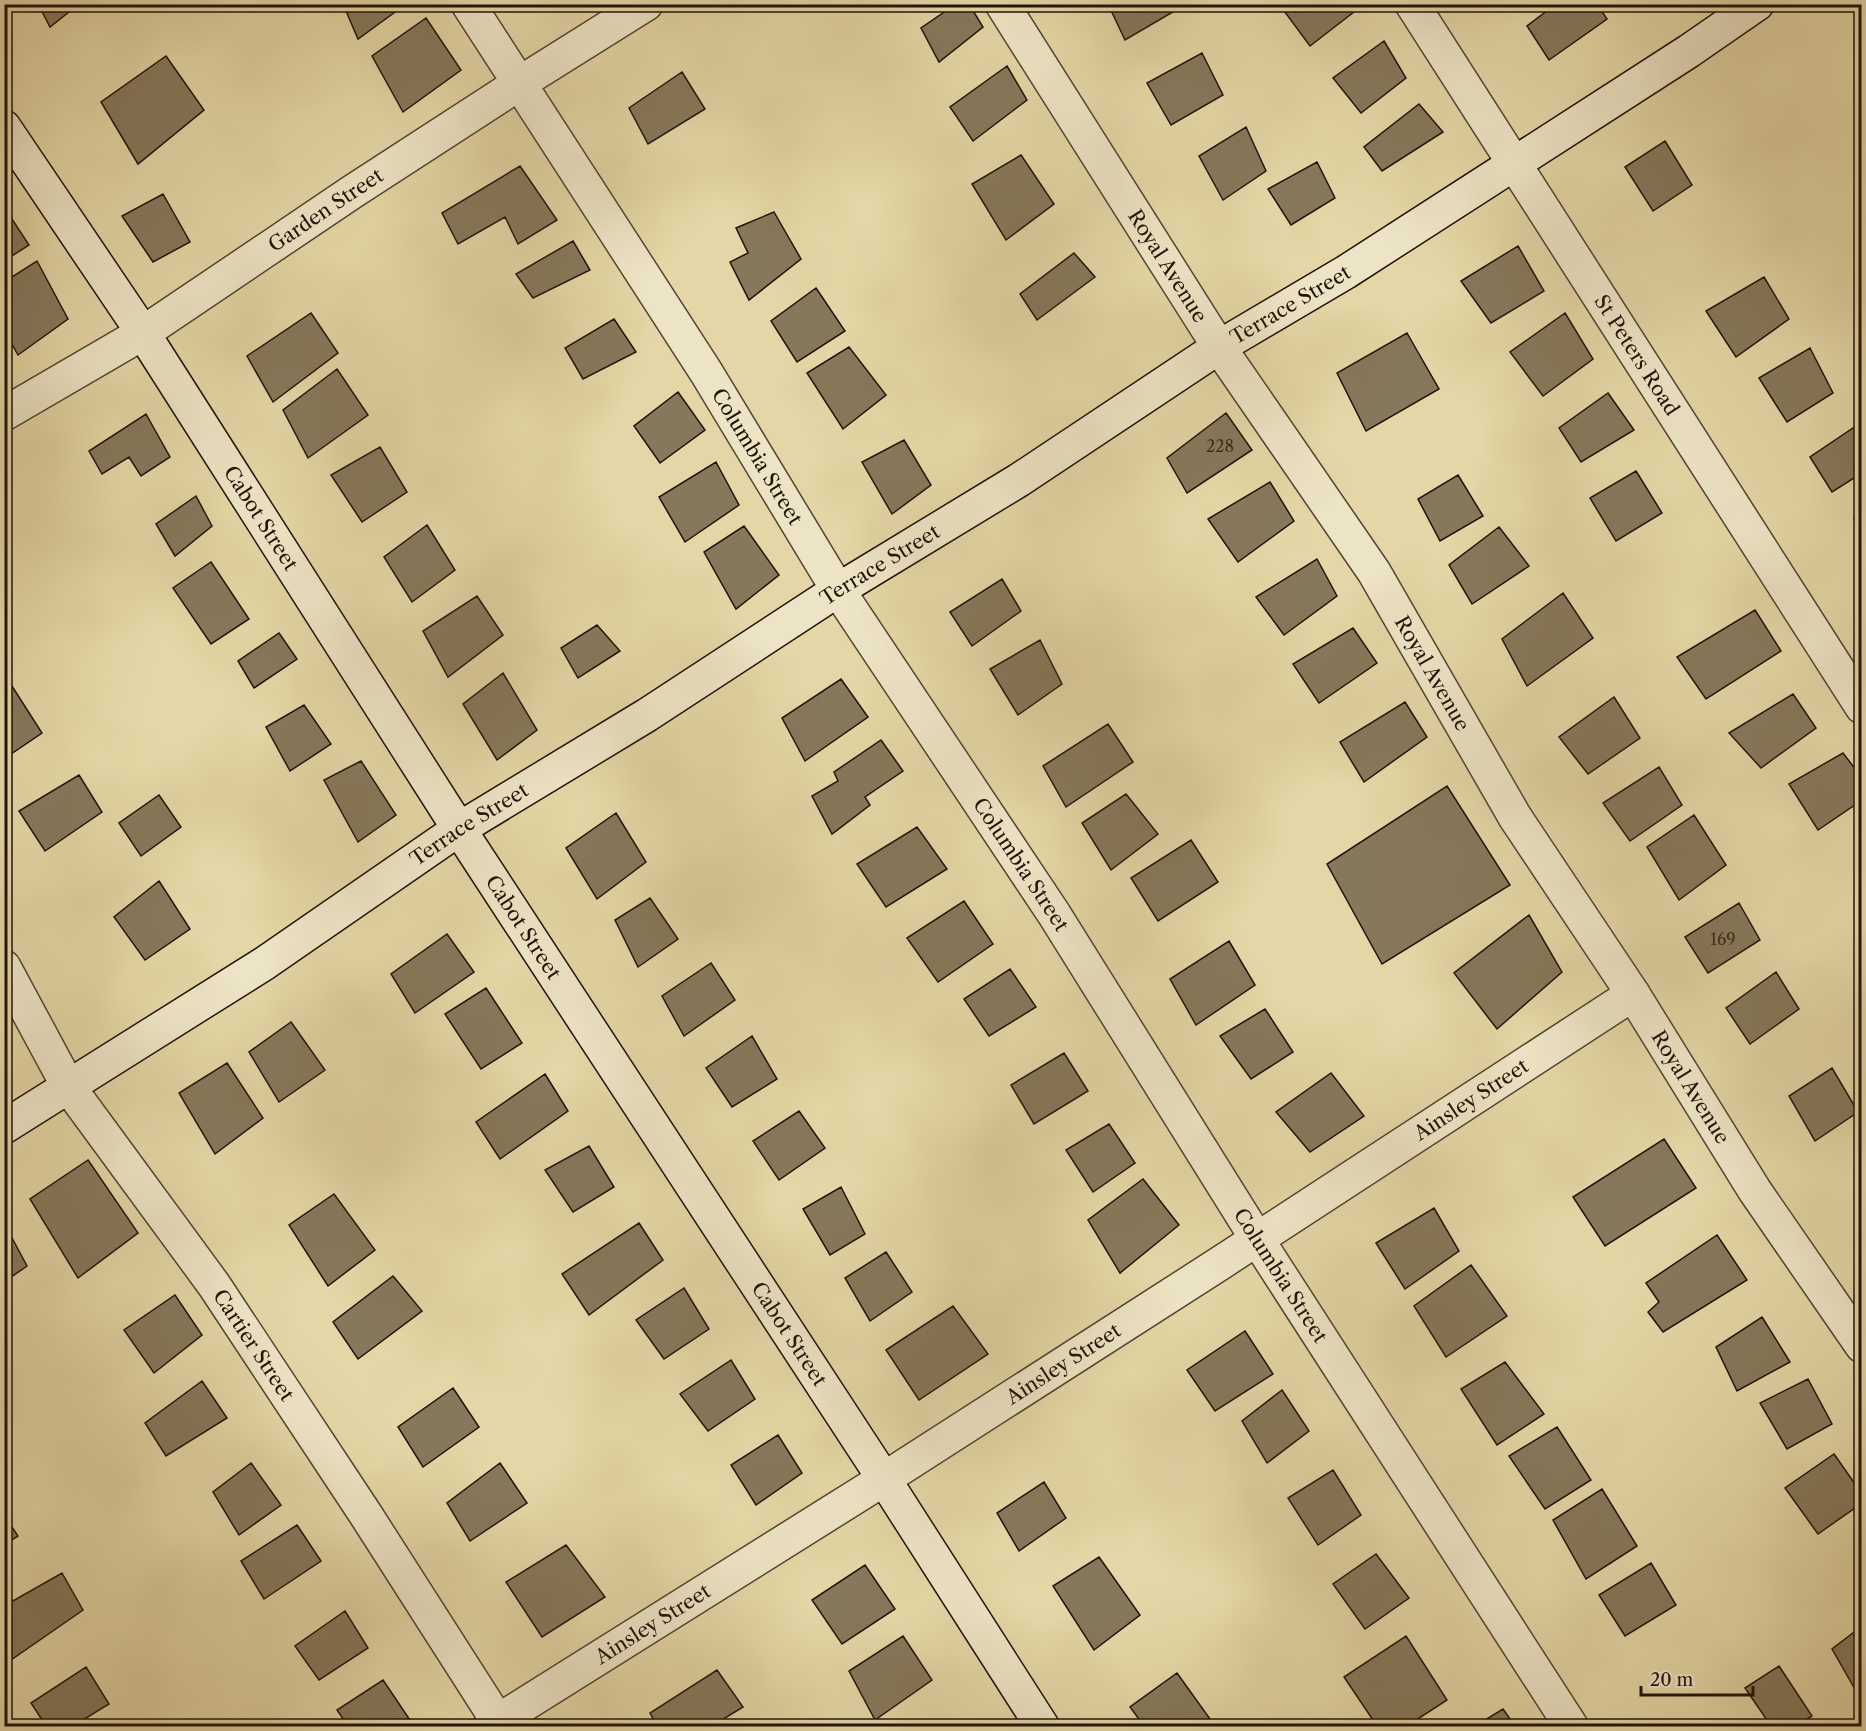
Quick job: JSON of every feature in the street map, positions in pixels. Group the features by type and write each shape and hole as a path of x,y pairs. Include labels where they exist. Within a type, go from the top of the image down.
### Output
{"street":[{"name":"Columbia Street","path":"468,4 706,372 838,590 1054,914 1257,1239 1571,1726"},
{"name":"Garden Street","path":"4,414 143,333 352,192 646,4"},
{"name":"Royal Avenue","path":"1002,4 1219,347 1374,572 1515,817 1633,994 1755,1191 1862,1346"},
{"name":"St Peters Road","path":"1412,4 1862,707"},
{"name":"Terrace Street","path":"4,1127 265,963 459,829 647,715 838,590 1019,480 1219,347 1346,272 1689,51 1757,4"},
{"name":"Cabot Street","path":"4,127 143,333 459,829 884,1479 1042,1726"},
{"name":"Cartier Street","path":"4,967 68,1086 214,1285 366,1515 496,1725"},
{"name":"Ainsley Street","path":"496,1725 884,1479 1633,994"}],"building":[{"path":"38,4 79,4 50,27"},
{"path":"343,4 406,4 358,39"},
{"path":"956,4 969,4 983,27 939,62 921,28"},
{"path":"1108,4 1175,4 1178,9 1125,40"},
{"path":"1279,4 1357,4 1359,8 1310,46"},
{"path":"1556,4 1597,4 1607,19 1549,60 1527,26"},
{"path":"426,18 461,70 403,112 372,56"},
{"path":"1384,41 1406,78 1361,113 1333,78"},
{"path":"1202,53 1223,95 1171,125 1147,83"},
{"path":"166,56 204,110 138,164 101,102"},
{"path":"1007,66 1027,100 973,141 950,107"},
{"path":"682,72 705,109 648,144 629,108"},
{"path":"1419,104 1443,132 1382,171 1364,147"},
{"path":"1246,127 1266,171 1223,200 1199,156"},
{"path":"1665,141 1692,185 1653,211 1625,167"},
{"path":"1021,155 1054,204 1006,240 972,184"},
{"path":"1317,162 1335,198 1291,225 1268,189"},
{"path":"520,166 557,220 518,244 505,217 458,244 442,213"},
{"path":"163,194 190,242 153,262 122,216"},
{"path":"774,212 801,259 749,300 730,262 748,253 736,228"},
{"path":"8,213 29,245 4,261 4,215"},
{"path":"573,241 590,270 533,298 516,274"},
{"path":"1518,246 1544,291 1491,323 1461,281"},
{"path":"1074,253 1095,277 1037,320 1020,294"},
{"path":"37,261 68,319 18,355 4,330 4,282"},
{"path":"1764,277 1789,319 1736,357 1706,311"},
{"path":"816,288 845,331 797,362 771,321"},
{"path":"311,313 338,353 273,402 247,356"},
{"path":"1565,313 1593,359 1543,396 1510,352"},
{"path":"614,319 636,352 583,379 565,348"},
{"path":"1407,333 1439,389 1366,431 1337,373"},
{"path":"849,347 886,395 843,429 807,373"},
{"path":"1810,348 1833,393 1787,422 1759,378"},
{"path":"337,369 368,415 308,458 283,410"},
{"path":"678,392 705,430 660,463 634,426"},
{"path":"1608,393 1634,430 1581,462 1559,428"},
{"path":"1226,413 1252,450 1187,493 1167,458"},
{"path":"146,414 170,457 141,476 129,457 102,474 89,451"},
{"path":"1862,422 1862,473 1832,492 1810,457"},
{"path":"904,440 931,485 892,514 862,462"},
{"path":"380,447 407,492 362,522 331,475"},
{"path":"716,462 739,505 685,542 659,497"},
{"path":"1636,471 1662,513 1616,541 1590,498"},
{"path":"1458,475 1483,516 1440,541 1418,499"},
{"path":"1270,482 1294,521 1238,562 1208,519"},
{"path":"196,496 212,526 175,556 156,524"},
{"path":"1862,515 1862,532 1854,519"},
{"path":"427,525 455,570 412,602 384,557"},
{"path":"744,526 779,575 736,609 704,552"},
{"path":"1499,527 1529,566 1472,604 1449,565"},
{"path":"1317,559 1337,596 1284,635 1256,597"},
{"path":"211,562 249,619 211,644 173,588"},
{"path":"1002,579 1021,611 972,646 950,612"},
{"path":"1563,593 1593,638 1527,686 1502,639"},
{"path":"477,596 503,635 448,677 423,631"},
{"path":"1755,610 1781,651 1706,699 1677,657"},
{"path":"597,625 620,651 578,678 561,648"},
{"path":"1353,628 1377,663 1319,703 1293,664"},
{"path":"279,633 297,659 254,688 238,661"},
{"path":"1040,640 1062,684 1018,715 990,669"},
{"path":"4,656 12,667 4,672"},
{"path":"503,673 537,730 497,760 463,704"},
{"path":"841,679 868,717 805,761 782,718"},
{"path":"10,683 42,733 8,756 4,752 4,687"},
{"path":"1793,694 1816,728 1761,768 1729,733"},
{"path":"1614,697 1640,738 1588,774 1559,737"},
{"path":"1405,702 1427,737 1364,782 1340,742"},
{"path":"304,705 331,744 290,771 266,727"},
{"path":"1108,724 1133,762 1066,807 1043,766"},
{"path":"881,740 903,771 865,797 870,805 832,834 812,796 838,781 834,772"},
{"path":"1843,753 1862,778 1862,800 1818,830 1789,784"},
{"path":"361,761 396,815 358,842 324,780"},
{"path":"1659,767 1682,805 1630,841 1603,803"},
{"path":"79,775 102,812 45,851 19,811"},
{"path":"1447,786 1510,885 1382,964 1327,864"},
{"path":"1126,794 1158,834 1111,870 1082,823"},
{"path":"159,795 181,827 141,856 119,823"},
{"path":"616,813 646,862 597,899 566,848"},
{"path":"1694,815 1726,865 1679,900 1647,847"},
{"path":"917,827 947,869 886,907 857,864"},
{"path":"1191,840 1218,882 1158,921 1131,878"},
{"path":"159,881 190,929 145,960 114,917"},
{"path":"650,898 678,939 638,967 615,920"},
{"path":"964,901 993,944 938,982 907,938"},
{"path":"1739,903 1760,940 1708,973 1685,937"},
{"path":"1529,915 1562,972 1497,1029 1454,973"},
{"path":"447,934 474,972 415,1013 391,974"},
{"path":"1229,941 1255,985 1196,1025 1170,979"},
{"path":"711,963 735,1000 684,1036 662,996"},
{"path":"1010,969 1036,1007 989,1036 964,999"},
{"path":"1776,972 1799,1009 1750,1044 1726,1008"},
{"path":"486,988 522,1043 481,1069 445,1014"},
{"path":"1265,1009 1293,1052 1251,1079 1220,1036"},
{"path":"291,1022 325,1070 279,1102 249,1052"},
{"path":"752,1036 777,1079 732,1107 706,1068"},
{"path":"1064,1053 1088,1091 1034,1124 1011,1085"},
{"path":"227,1063 263,1118 215,1154 179,1093"},
{"path":"1832,1068 1858,1112 1815,1141 1789,1096"},
{"path":"1331,1073 1364,1116 1310,1152 1276,1112"},
{"path":"545,1074 568,1111 500,1159 476,1122"},
{"path":"799,1111 825,1148 779,1180 753,1141"},
{"path":"1109,1124 1135,1163 1093,1192 1066,1150"},
{"path":"1664,1139 1696,1188 1605,1246 1573,1197"},
{"path":"589,1146 614,1187 573,1212 545,1170"},
{"path":"88,1160 138,1233 78,1278 30,1199"},
{"path":"1143,1179 1179,1225 1120,1273 1088,1220"},
{"path":"841,1187 865,1234 830,1255 803,1209"},
{"path":"334,1194 375,1250 328,1286 289,1225"},
{"path":"1434,1208 1459,1251 1405,1289 1376,1243"},
{"path":"4,1223 27,1266 4,1282"},
{"path":"639,1223 663,1260 589,1315 562,1274"},
{"path":"1717,1235 1747,1280 1663,1332 1648,1312 1659,1302 1646,1283"},
{"path":"886,1252 912,1292 870,1321 845,1278"},
{"path":"1471,1265 1507,1316 1446,1357 1414,1306"},
{"path":"393,1276 422,1311 358,1359 333,1322"},
{"path":"684,1288 709,1329 664,1359 636,1320"},
{"path":"175,1295 202,1335 154,1373 124,1330"},
{"path":"953,1306 988,1354 919,1400 886,1350"},
{"path":"1762,1317 1790,1362 1737,1391 1716,1347"},
{"path":"1245,1331 1273,1374 1215,1411 1187,1370"},
{"path":"731,1360 755,1399 708,1431 680,1394"},
{"path":"1505,1362 1544,1414 1497,1445 1461,1389"},
{"path":"1808,1379 1832,1424 1787,1449 1760,1403"},
{"path":"202,1381 227,1418 166,1456 145,1423"},
{"path":"453,1388 479,1427 423,1467 398,1427"},
{"path":"1282,1390 1309,1431 1267,1463 1242,1421"},
{"path":"1557,1427 1591,1480 1545,1509 1509,1456"},
{"path":"778,1435 802,1473 756,1505 731,1465"},
{"path":"1834,1454 1862,1494 1862,1503 1818,1534 1785,1488"},
{"path":"251,1463 281,1505 239,1535 213,1492"},
{"path":"500,1463 527,1503 470,1541 447,1503"},
{"path":"1333,1470 1361,1515 1318,1545 1288,1498"},
{"path":"1044,1482 1066,1518 1019,1551 997,1513"},
{"path":"1602,1489 1637,1546 1586,1579 1553,1520"},
{"path":"4,1515 18,1536 4,1545"},
{"path":"297,1525 321,1561 264,1599 241,1561"},
{"path":"566,1545 605,1597 542,1637 506,1582"},
{"path":"1376,1554 1409,1598 1365,1629 1333,1584"},
{"path":"1099,1557 1140,1615 1094,1650 1053,1586"},
{"path":"1651,1563 1676,1605 1625,1636 1599,1595"},
{"path":"865,1565 895,1609 842,1644 812,1600"},
{"path":"62,1573 83,1610 11,1660 4,1648 4,1606"},
{"path":"345,1611 368,1648 319,1680 295,1646"},
{"path":"1862,1626 1862,1697 1860,1698 1832,1649"},
{"path":"903,1636 932,1680 875,1720 849,1671"},
{"path":"1406,1636 1447,1700 1407,1726 1377,1726 1344,1677"},
{"path":"1779,1666 1812,1716 1796,1726 1771,1726 1745,1688"},
{"path":"86,1667 109,1704 73,1726 46,1726 31,1703"},
{"path":"717,1670 743,1707 712,1726 657,1726 650,1713"},
{"path":"1177,1673 1215,1726 1144,1726 1130,1707"},
{"path":"383,1680 414,1726 348,1726 337,1710"},
{"path":"1503,1709 1515,1726 1475,1726"}]}
